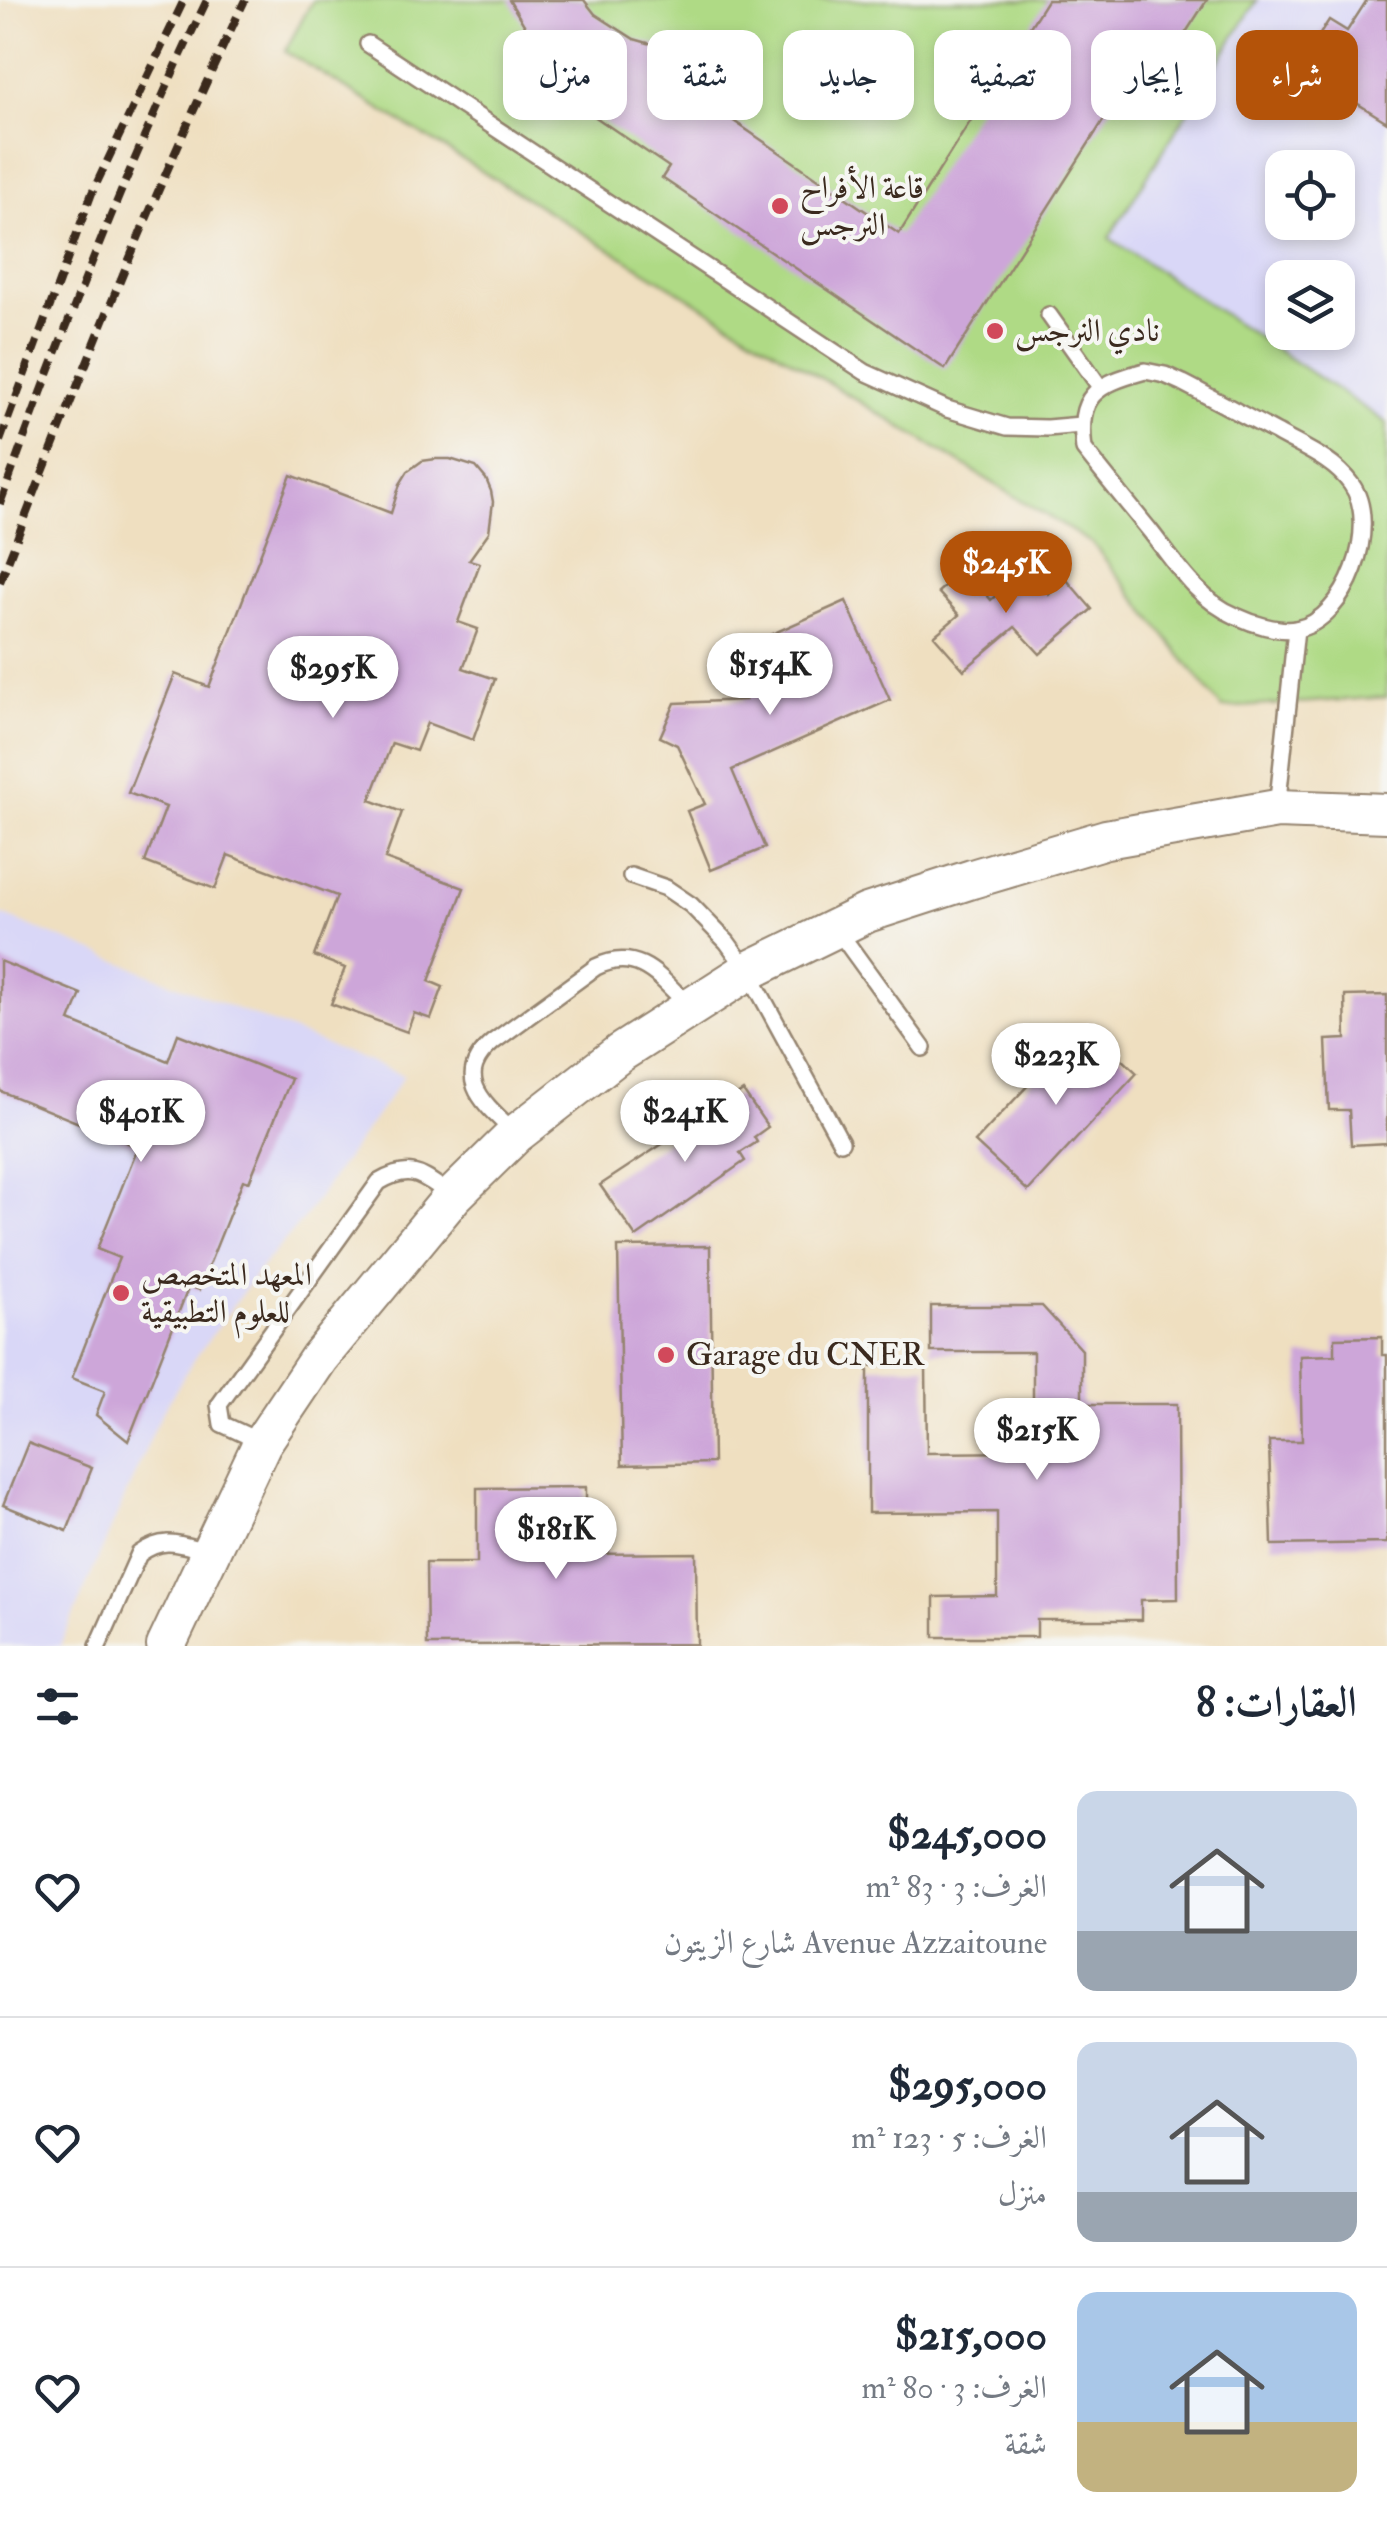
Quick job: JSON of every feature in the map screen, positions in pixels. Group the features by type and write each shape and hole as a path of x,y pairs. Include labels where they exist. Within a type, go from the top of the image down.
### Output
{"street":[{"path":"166,1646 262,1443 320,1358 453,1196 516,1134 620,1053 748,972 867,912 1106,839 1276,809 1387,812"}],"lane":[{"path":"368,44 865,372 946,409 1007,427 1081,425"},
{"path":"1049,314 1100,388"},
{"path":"1145,371 1165,375 1332,463 1354,487 1362,514 1362,540 1346,587 1328,610 1296,629 1268,626 1234,616 1200,594 1084,449 1081,425 1085,404 1100,388 1145,371"},
{"path":"1276,809 1296,629"},
{"path":"631,876 666,888 710,922 748,972 841,1142"},
{"path":"836,928 923,1048"},
{"path":"516,1134 486,1106 474,1088 479,1058 493,1042 588,973 614,960 633,961 654,972 692,1009"},
{"path":"262,1443 222,1424 219,1405 378,1182 404,1170 418,1174 453,1196"},
{"path":"98,1646 139,1554 152,1544 165,1542 210,1552"}],"shaded area":[{"path":"1257,0 1387,0 1387,423 1277,350 1355,350 1355,260 1265,260 1265,342 1108,238 1182,120 1216,120 1216,65 1236,34 1236,120 1358,120 1358,30 1238,30"},
{"name":"المعهد المتخصص للعلوم التطبيقية","path":"0,914 404,1076 303,1219 259,1270 193,1361 160,1416 60,1646 0,1646"}],"green space":[{"name":"نادي النرجس","path":"313,0 1257,0 1216,66 1216,30 1091,30 1091,120 1182,120 1109,238 1265,342 1265,350 1277,350 1387,423 1387,697 1222,708 1093,544 285,51"}],"building":[{"path":"509,0 584,0 595,14 620,30 527,30"},
{"path":"1047,0 1207,0 1188,30 1091,30 1091,120 1104,120 945,369 662,178 669,167 600,120 627,120 627,35 647,43 647,120 732,120 899,234 971,120 1071,120 1071,30 1028,30"},
{"path":"1367,0 1387,0 1387,122 1358,104 1358,30 1348,30"},
{"path":"1329,20 1345,30 1323,30"},
{"path":"436,459 476,467 491,491 489,532 469,560 480,563 458,622 478,629 463,668 495,679 473,740 427,723 416,751 392,743 370,800 402,812 385,859 464,888 429,981 443,987 431,1019 414,1013 407,1032 331,1004 345,968 314,956 337,896 228,855 215,889 145,862 166,807 128,793 175,674 209,687 291,475 391,513 408,471 422,461"},
{"path":"965,569 991,600 1014,579 1024,590 1036,579 1049,594 1066,579 1092,609 1040,654 1015,627 964,670 934,636 959,615 938,592"},
{"path":"846,601 890,700 732,770 765,848 711,870 687,811 705,804 677,745 660,737 675,703 745,700 725,655"},
{"path":"0,961 81,994 70,1021 168,1061 178,1034 291,1079 249,1182 243,1180 199,1290 189,1286 128,1441 96,1415 105,1391 72,1378 119,1258 97,1249 138,1147 0,1091"},
{"path":"1387,995 1387,1143 1351,1145 1349,1110 1329,1110 1326,1040 1346,1039 1345,996"},
{"path":"1085,1024 1137,1073 1028,1191 975,1142"},
{"path":"743,1091 768,1127 754,1137 757,1142 740,1153 745,1161 636,1237 600,1185"},
{"name":"Garage du CNER","path":"710,1246 713,1463 622,1465 618,1247"},
{"path":"931,1306 1042,1306 1082,1350 1082,1404 1177,1404 1178,1599 1141,1600 1141,1620 1037,1620 1037,1637 934,1637 934,1597 997,1596 997,1512 868,1513 868,1366 926,1366 927,1453 1033,1452 1033,1352 931,1352"},
{"path":"1382,1337 1382,1355 1387,1355 1387,1543 1272,1545 1269,1441 1302,1441 1300,1356 1335,1355 1335,1338"},
{"path":"28,1443 92,1468 67,1531 3,1505"},
{"path":"586,1487 586,1554 696,1553 697,1644 427,1645 426,1563 477,1563 477,1488"}],"railway":[{"path":"0,441 92,193 184,0"},
{"path":"0,504 97,249 207,0"},
{"path":"0,582 117,289 245,0"}],"place":[{"name":"قاعة الأفراح النرجس","path":"780,206"},
{"name":"نادي النرجس","path":"995,331"},
{"name":"المعهد المتخصص للعلوم التطبيقية","path":"121,1293"},
{"name":"Garage du CNER","path":"666,1355"}]}
